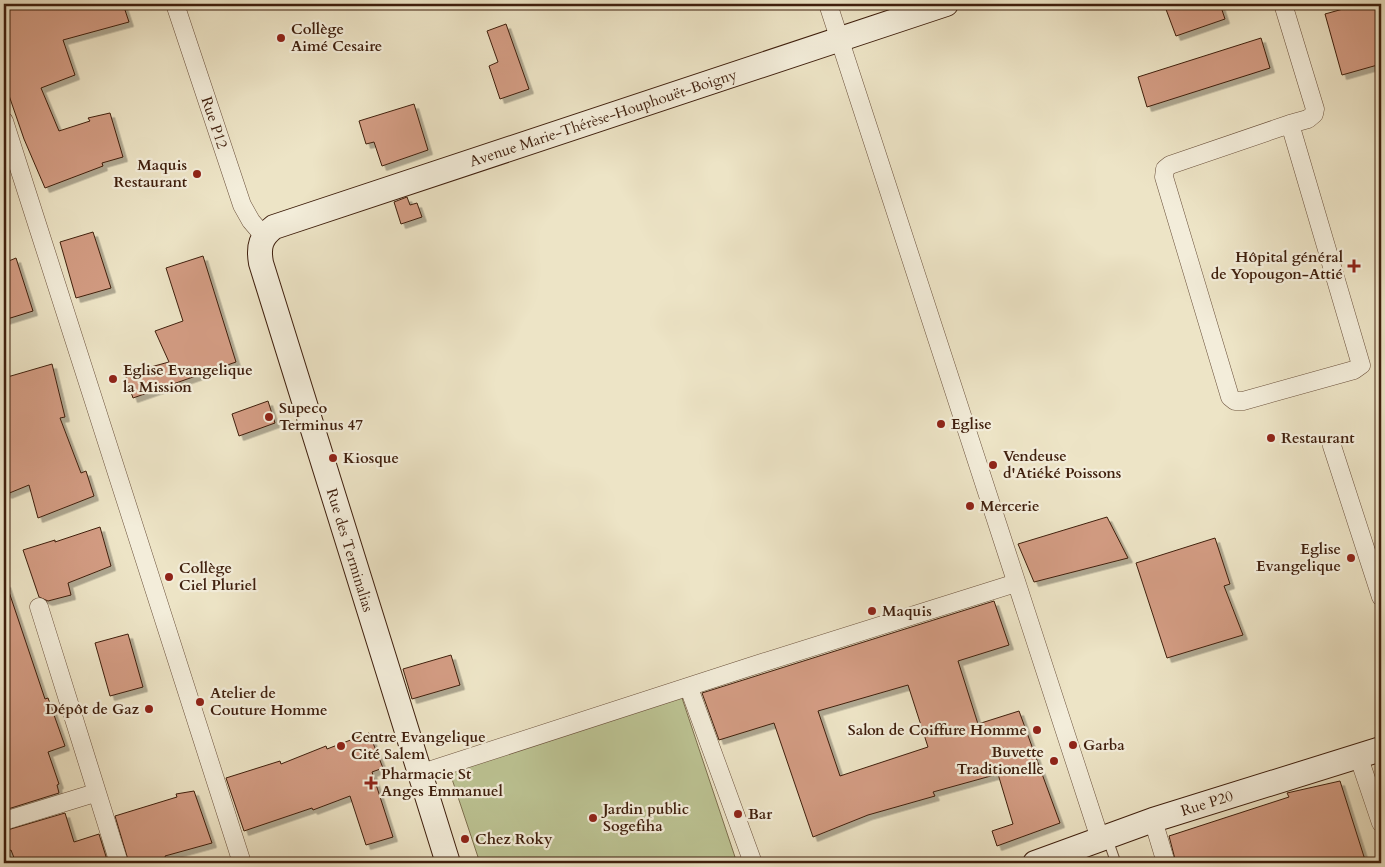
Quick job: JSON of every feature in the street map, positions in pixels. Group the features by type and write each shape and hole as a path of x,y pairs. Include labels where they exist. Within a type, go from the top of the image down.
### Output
{"street":[{"name":"Rue P12","path":"174,4 242,205 251,222 263,235"},
{"path":"828,4 838,40 1016,583 1104,838"},
{"name":"Avenue Marie-Thérèse-Houphouët-Boigny","path":"263,235 274,227 946,4"},
{"path":"1283,4 1315,109 1312,117 1290,124 1170,165 1165,169 1165,188 1230,397 1235,401 1243,401 1354,370 1361,365 1290,124"},
{"path":"4,121 242,863"},
{"name":"Rue des Terminalias","path":"263,235 259,250 261,262 448,863"},
{"path":"1332,446 1381,597"},
{"path":"419,774 689,688 748,667 1016,583"},
{"path":"38,607 95,793 119,863"},
{"path":"689,688 753,863"},
{"name":"Rue P20","path":"1038,863 1153,820 1381,749"},
{"path":"1358,755 1381,823"},
{"path":"4,821 95,793"},
{"path":"1153,820 1166,863"}],"lane":[{"path":"1104,838 1116,863"}],"green space":[{"name":"Jardin public Sogefiha","path":"681,695 737,863 480,863 450,773"}],"building":[{"path":"4,4 123,4 129,22 63,40 75,75 41,88 59,131 90,121 88,118 110,113 123,157 102,163 103,166 45,188 24,139 4,81"},
{"path":"1164,4 1220,4 1225,19 1176,36"},
{"path":"1361,4 1381,4 1381,64 1342,75 1325,14"},
{"path":"506,24 529,89 500,99 489,66 498,62 487,31"},
{"path":"1261,38 1270,68 1147,107 1138,77"},
{"path":"414,104 428,150 382,166 374,142 366,144 359,121"},
{"path":"407,197 410,205 417,203 422,217 401,224 394,202"},
{"path":"93,232 111,288 76,298 60,242"},
{"path":"203,256 236,362 133,398 125,374 169,362 155,331 183,321 166,268"},
{"path":"16,258 33,311 4,320 4,263"},
{"path":"52,364 65,417 60,418 81,473 86,471 94,496 38,518 29,485 7,494 4,485 4,378"},
{"path":"268,401 275,423 239,436 232,414"},
{"path":"1107,517 1128,558 1034,582 1018,544"},
{"path":"100,527 111,566 68,583 71,595 48,601 39,597 23,550"},
{"path":"1215,538 1230,584 1224,586 1243,635 1167,658 1136,563"},
{"path":"4,583 6,583 45,699 48,698 65,746 48,752 59,784 57,785 59,793 8,809 4,793"},
{"path":"994,601 1009,645 958,661 978,724 1019,711 1060,823 997,846 992,831 1013,824 998,774 933,792 935,796 868,815 813,837 774,723 719,740 702,693","holes":["908,685 928,747 840,776 818,711"]},
{"path":"128,634 143,687 110,696 95,643"},
{"path":"451,655 460,685 412,699 403,669"},
{"path":"369,733 383,768 372,772 393,837 366,845 350,796 313,810 312,808 244,831 226,778 280,761 281,764 326,746 327,749"},
{"path":"1340,781 1366,863 1176,863 1169,836 1289,797 1287,793"},
{"path":"194,791 212,843 165,856 167,863 129,863 115,816 177,797 176,794"},
{"path":"65,813 74,842 99,834 108,863 16,863 11,850 4,853 4,831"}],"place":[{"name":"Collège Aimé Cesaire","path":"281,38"},
{"name":"Maquis Restaurant","path":"197,174"},
{"name":"Hôpital général de Yopougon-Attié","path":"1354,266"},
{"name":"Eglise Evangelique la Mission","path":"113,379"},
{"name":"Supeco Terminus 47","path":"269,417"},
{"name":"Eglise","path":"941,424"},
{"name":"Restaurant","path":"1271,438"},
{"name":"Kiosque","path":"333,458"},
{"name":"Vendeuse d'Atiéké Poissons","path":"993,465"},
{"name":"Mercerie","path":"970,506"},
{"name":"Eglise Evangelique","path":"1351,558"},
{"name":"Collège Ciel Pluriel","path":"169,577"},
{"name":"Maquis","path":"872,611"},
{"name":"Atelier de Couture Homme","path":"200,702"},
{"name":"Dépôt de Gaz","path":"149,709"},
{"name":"Salon de Coiffure Homme","path":"1037,730"},
{"name":"Garba","path":"1073,745"},
{"name":"Centre Evangelique Cité Salem","path":"341,746"},
{"name":"Buvette Traditionelle","path":"1054,761"},
{"name":"Pharmacie St Anges Emmanuel","path":"371,783"},
{"name":"Bar","path":"738,814"},
{"name":"Jardin public Sogefiha","path":"593,818"},
{"name":"Chez Roky","path":"465,839"}]}
